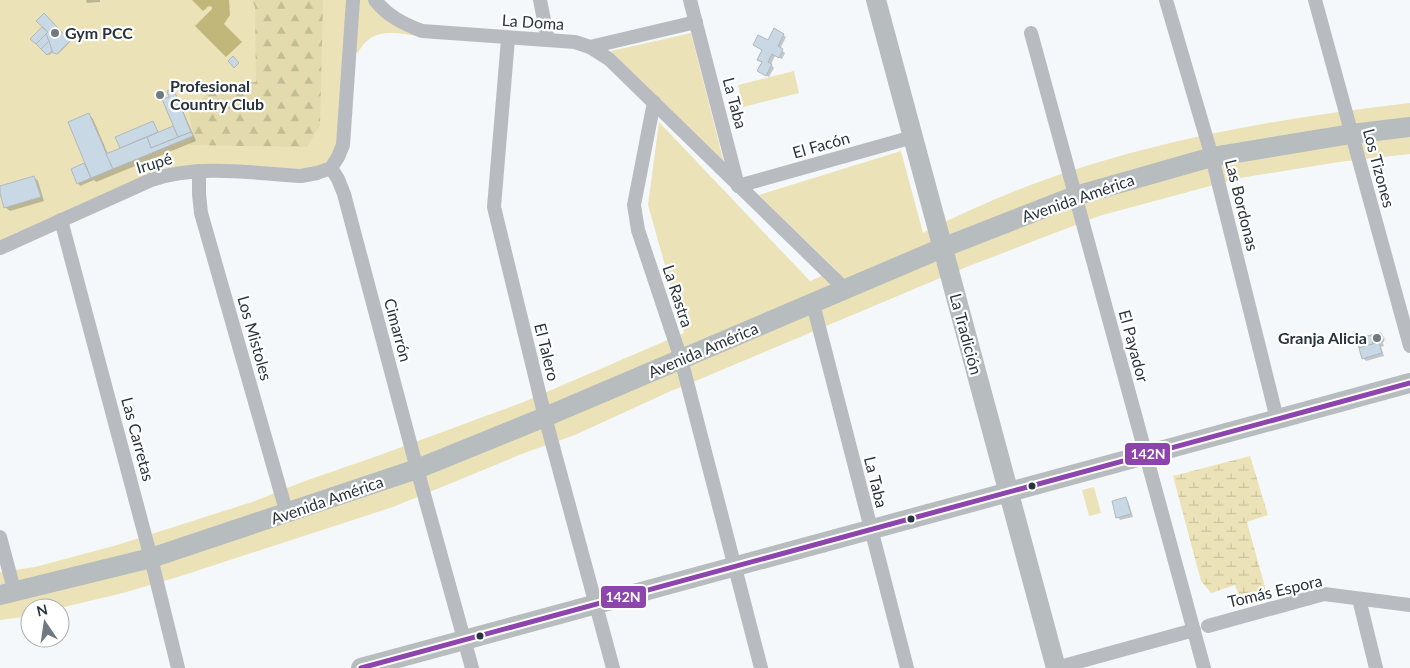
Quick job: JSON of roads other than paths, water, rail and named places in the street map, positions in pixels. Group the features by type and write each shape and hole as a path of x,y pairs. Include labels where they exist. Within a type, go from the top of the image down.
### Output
{"street":[{"path":"331,168 343,144 353,0"},
{"name":"La Doma","path":"375,0 381,8 401,23 422,31 575,42 590,47 696,22"},
{"path":"540,0 548,40"},
{"name":"La Taba","path":"690,0 738,186"},
{"name":"La Tradición","path":"876,0 1056,668"},
{"name":"Las Bordonas","path":"1166,0 1212,157 1277,419"},
{"name":"Los Tizones","path":"1315,0 1410,346"},
{"name":"El Payador","path":"1031,33 1204,668"},
{"name":"El Talero","path":"508,38 494,207 545,417 613,668"},
{"path":"590,47 608,59 654,102 846,290"},
{"name":"La Rastra","path":"654,102 634,205 638,230 681,359 761,668"},
{"name":"Avenida América","path":"7,594 151,558 417,470 942,248 1075,196 1212,157 1351,134 1410,127"},
{"name":"El Facón","path":"738,186 912,137"},
{"name":"Irupé","path":"0,248 151,180 179,172 199,171 301,176 317,174 331,168"},
{"name":"Cimarrón","path":"331,168 344,194 472,668"},
{"name":"Los Mistoles","path":"199,171 199,194 202,213 287,514"},
{"name":"Las Carretas","path":"61,220 151,558 178,668"},
{"name":"La Taba","path":"813,304 907,668"},
{"path":"361,668 1410,383"},
{"path":"0,537 7,594"},
{"name":"Tomás Espora","path":"1208,626 1324,594 1410,605"},
{"path":"1359,599 1376,668"},
{"path":"1056,668 1194,630"}],"place":[{"name":"Gym PCC","path":"55,33"},
{"name":"Profesional Country Club","path":"160,95"},
{"name":"Granja Alicia","path":"1377,338"}]}
